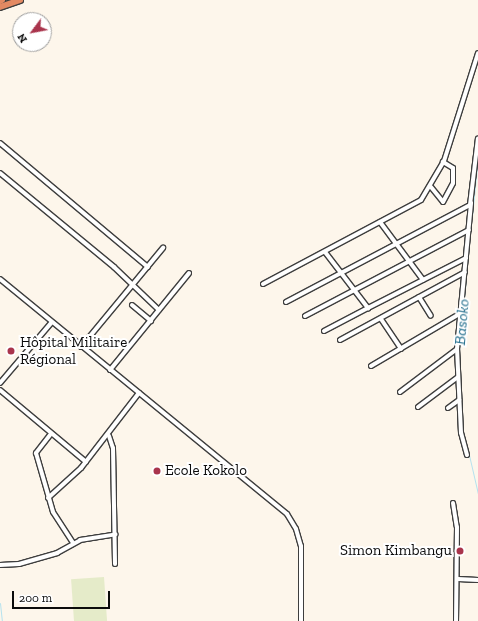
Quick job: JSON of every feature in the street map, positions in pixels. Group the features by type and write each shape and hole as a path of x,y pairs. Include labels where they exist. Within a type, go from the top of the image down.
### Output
{"highway":[{"path":"0,7 20,0"}],"street":[{"path":"263,284 421,200 431,187 443,162 478,53"},
{"path":"467,455 459,400 457,349 478,138"},
{"path":"0,143 148,267"},
{"path":"431,187 443,202 452,183 453,168 443,162"},
{"path":"0,173 114,266 132,286 159,310"},
{"path":"286,302 471,203"},
{"path":"380,222 423,280"},
{"path":"305,316 355,291 468,230"},
{"path":"81,347 163,248"},
{"path":"325,252 368,308"},
{"path":"324,331 466,258"},
{"path":"340,340 465,272"},
{"path":"110,370 189,273"},
{"path":"0,279 51,323 279,507 292,521 301,546 301,621"},
{"path":"419,297 432,316"},
{"path":"132,305 151,321"},
{"path":"371,366 461,313"},
{"path":"381,319 401,349"},
{"path":"0,383 51,323"},
{"path":"400,392 457,349"},
{"path":"418,407 458,377"},
{"path":"0,390 50,434 86,462"},
{"path":"48,498 86,462 109,436 140,394"},
{"path":"448,408 459,400"},
{"path":"50,434 36,453 48,498 73,543"},
{"path":"109,436 113,448 116,564"},
{"path":"453,503 458,579 456,621"},
{"path":"0,565 19,564 57,553 73,543 116,534"},
{"path":"458,579 478,580"}],"green space":[{"path":"104,577 107,621 74,621 71,579"}],"waterway":[{"name":"Basoko","path":"472,216 477,167"},
{"name":"Basoko","path":"462,317 466,280"},
{"name":"Basoko","path":"459,351 460,336"},
{"name":"Basoko","path":"469,455 478,494"},
{"path":"0,603 2,621"}],"place":[{"name":"Hôpital Militaire Régional","path":"11,351"},
{"name":"Ecole Kokolo","path":"157,471"},
{"name":"Simon Kimbangu","path":"460,551"}]}
